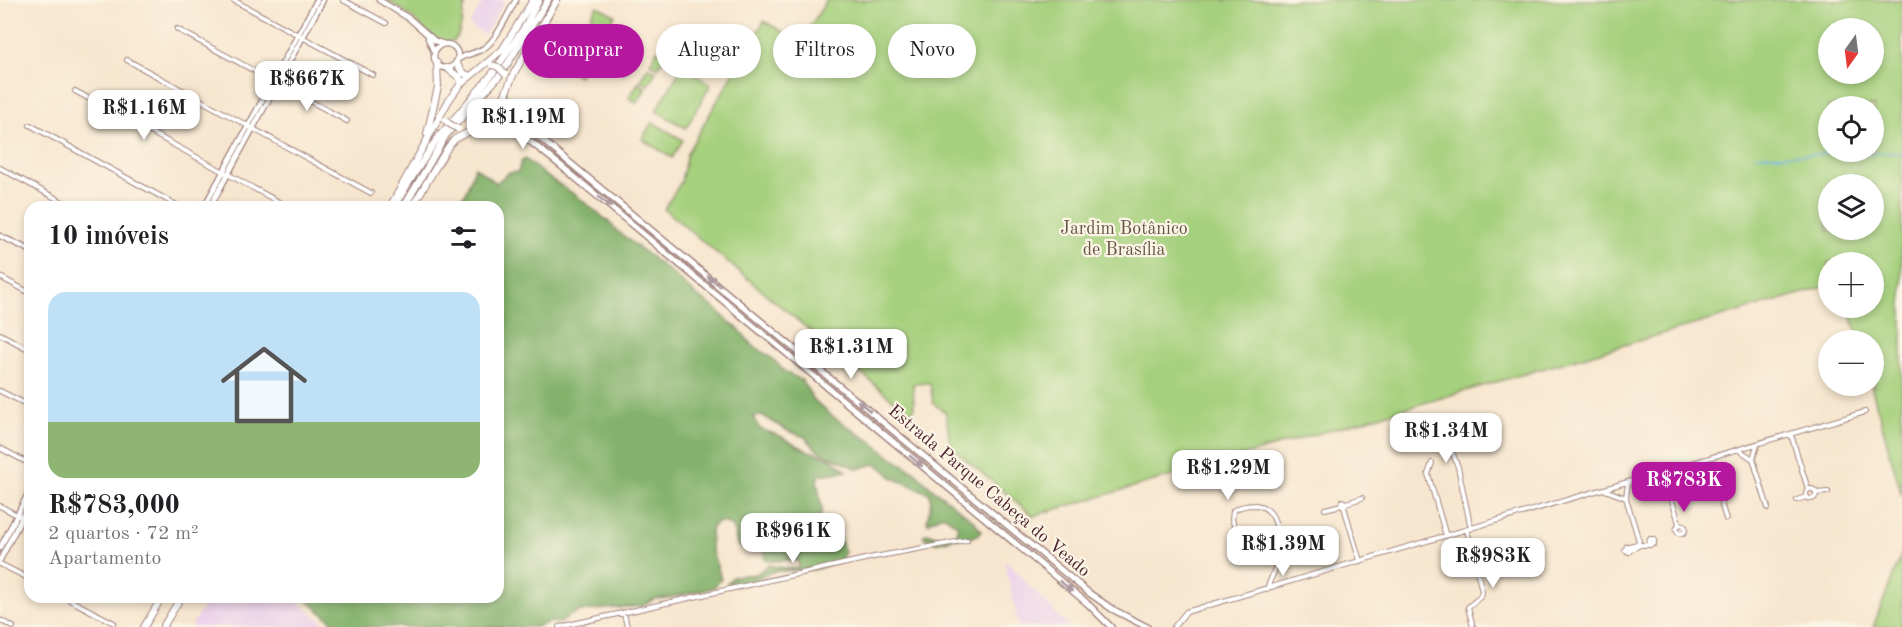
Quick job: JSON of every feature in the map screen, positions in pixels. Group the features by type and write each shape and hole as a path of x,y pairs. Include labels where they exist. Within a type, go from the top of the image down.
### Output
{"highway":[{"path":"393,201 460,85 502,50 533,0"},
{"path":"398,201 436,140 493,73 524,28 539,0"},
{"path":"407,201 450,130 502,73 548,0"},
{"path":"416,201 455,139 488,122 499,109 521,59 557,0"},
{"path":"457,62 462,73 470,76"},
{"path":"423,148 431,124 438,87 437,63"},
{"path":"480,67 492,65 498,67 505,74 507,89"},
{"path":"447,68 459,78 460,85"},
{"path":"444,110 448,123 458,129 469,130"},
{"path":"144,627 158,603"},
{"path":"163,627 177,603"}],"main road":[{"name":"Estrada Parque Cabeça do Veado","path":"507,89 509,105 517,119 1023,540 1100,602 1147,627"},
{"name":"Estrada Parque Cabeça do Veado","path":"488,122 495,119 504,120 1087,603 1111,627"},
{"path":"660,248 666,241"},
{"path":"667,253 672,247"},
{"path":"1132,627 1140,624"}],"street":[{"path":"233,0 373,75"},
{"path":"213,201 317,0"},
{"path":"300,36 323,0"},
{"path":"343,0 386,23"},
{"path":"379,0 410,19 439,43 473,53"},
{"path":"427,35 437,63 442,68 447,68 464,56 486,47 516,0"},
{"path":"177,29 347,121"},
{"path":"434,52 444,44"},
{"path":"456,49 457,62"},
{"path":"127,60 371,193"},
{"path":"75,91 277,201"},
{"path":"30,125 169,201"},
{"path":"0,168 61,201"},
{"path":"208,201 226,173"},
{"path":"0,236 24,247"},
{"path":"0,277 24,289"},
{"path":"0,334 24,347"},
{"path":"0,391 24,403"},
{"path":"1174,627 1186,612 1865,412"},
{"path":"1441,419 1456,458 1482,591 1480,597 1468,607 1473,627"},
{"path":"1791,435 1808,489 1805,493 1806,497"},
{"path":"1757,445 1753,459 1768,508"},
{"path":"0,448 24,461"},
{"path":"1739,450 1753,459"},
{"path":"1698,462 1713,478 1726,519"},
{"path":"1432,463 1428,474 1446,536"},
{"path":"1651,476 1664,486 1670,495 1679,524"},
{"path":"1628,483 1626,498 1639,541"},
{"path":"1808,489 1813,489 1816,493 1828,492"},
{"path":"1604,490 1626,498"},
{"path":"1797,500 1806,497 1813,498 1816,493"},
{"path":"1325,509 1362,498"},
{"path":"1267,589 1278,553 1276,524 1269,510 1259,506 1252,505 1233,511 1232,519 1240,544 1243,546 1255,544 1266,552 1278,553"},
{"path":"1343,505 1360,561"},
{"path":"0,506 24,518"},
{"path":"24,506 0,562 24,576"},
{"path":"0,548 24,510"},
{"path":"559,627 874,557 967,540"},
{"path":"1639,541 1643,542 1651,542 1630,548 1639,541"},
{"path":"76,603 114,623"},
{"path":"624,613 627,627"},
{"path":"0,620 13,627"}],"shaded area":[{"path":"484,0 505,0 485,35 469,25"},
{"path":"1004,559 1069,627 1019,627"},
{"path":"205,603 299,603 330,627 191,627"}],"green space":[{"path":"386,0 467,0 457,37 446,42 432,36 407,14"},
{"name":"Jardim Botânico de Brasília","path":"827,0 1902,0 1902,496 1874,396 1884,396 1884,330 1856,330 1852,318 1884,318 1884,252 1818,252 1818,289 1033,516 950,446 946,413 933,403 930,383 913,384 914,409 910,414 664,209 681,182 687,153 731,78 761,78 761,26 764,21 773,26 773,78 876,78 876,24 812,24"},
{"path":"597,6 615,15 610,24 587,24"},
{"path":"656,52 656,67 650,63"},
{"path":"648,67 656,71 648,85 640,80 644,78"},
{"path":"676,78 701,78 711,84 686,128 656,111"},
{"path":"638,83 646,88 637,103 629,98"},
{"path":"652,122 683,140 672,158 642,139"},
{"path":"525,159 577,196 697,296 716,309 739,329 751,344 772,358 785,372 802,380 813,399 831,415 914,471 974,521 980,533 972,537 940,542 928,540 923,536 927,533 953,538 957,534 958,526 945,516 940,516 928,523 931,503 929,493 893,478 880,466 874,464 858,469 818,451 805,437 788,431 765,417 756,416 753,418 760,429 830,458 847,471 820,475 817,479 822,510 820,518 815,519 814,522 831,528 840,539 845,552 840,561 814,570 775,571 737,586 727,583 734,576 756,574 769,565 789,569 798,568 799,565 797,560 765,560 763,550 738,546 732,527 729,524 718,522 712,527 711,543 721,579 713,588 654,599 642,606 580,611 560,623 551,622 535,627 339,627 310,603 504,603 504,201 458,201 465,194 475,167 496,183 508,173 518,172 521,162"},
{"path":"1902,553 1902,627 1873,627"}],"waterway":[{"path":"1755,155 1902,153"}]}
